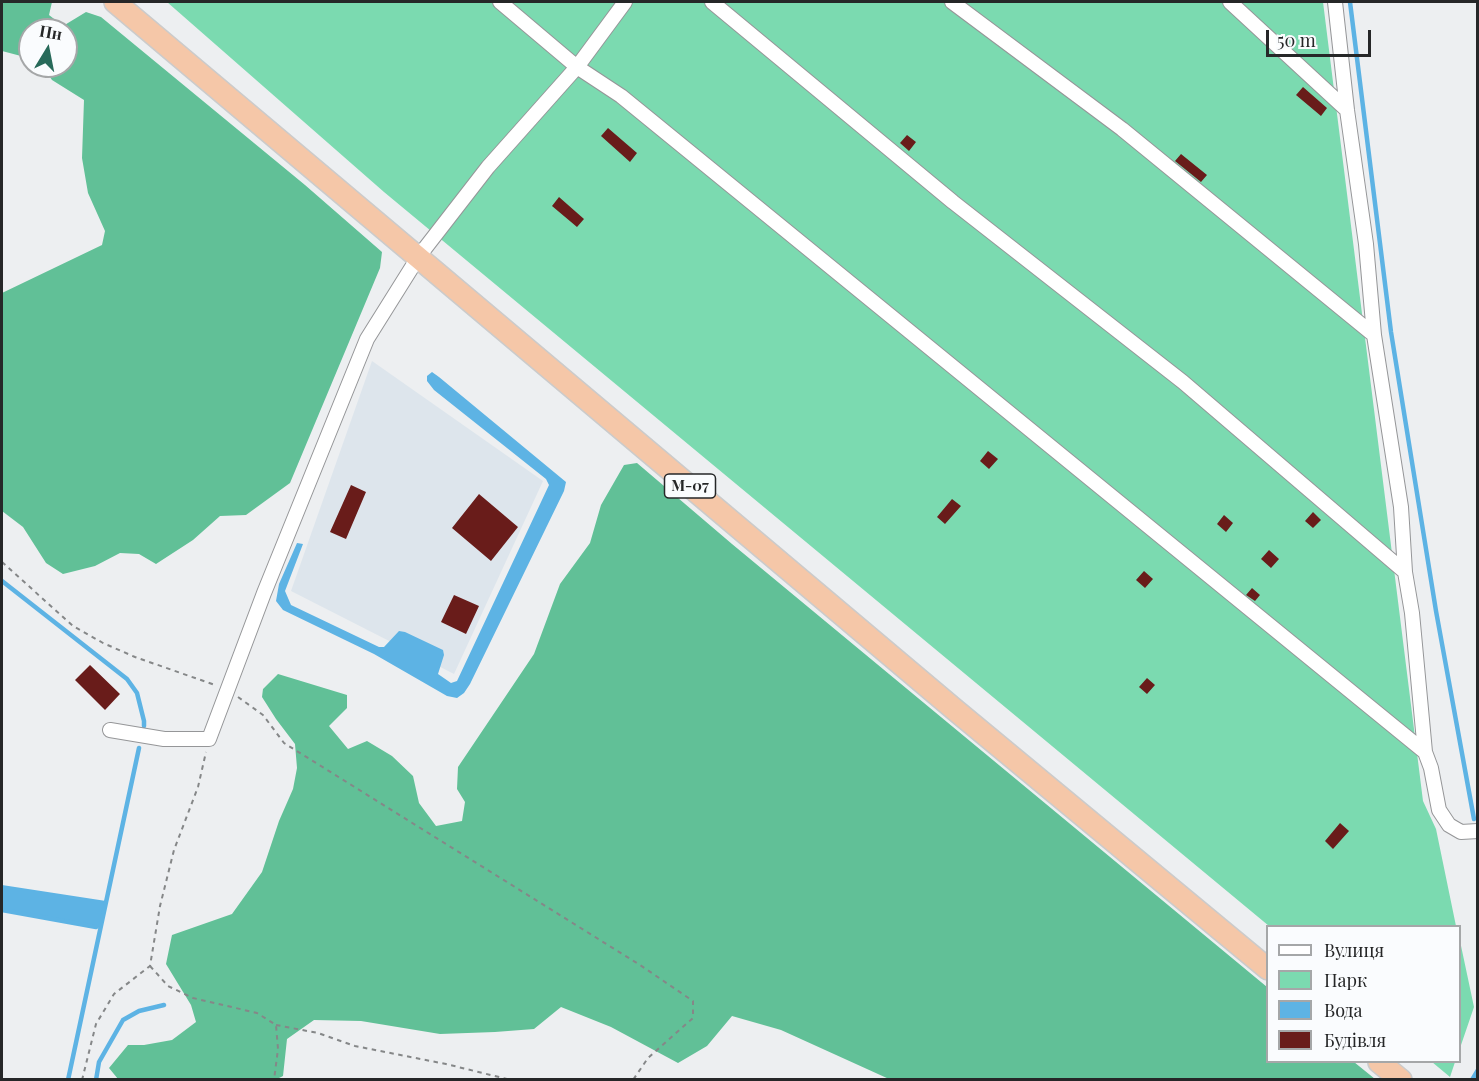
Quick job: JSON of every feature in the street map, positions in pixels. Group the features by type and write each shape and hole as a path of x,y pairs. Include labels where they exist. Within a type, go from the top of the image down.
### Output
{"highway":[{"name":"М-07","path":"115,2 419,256 945,702 1266,967"},
{"path":"1380,1063 1401,1080"}],"street":[{"path":"500,2 577,67 621,96 1425,752"},
{"path":"110,730 164,740 209,739 264,593 367,339 419,256 488,167 577,67 625,2"},
{"path":"712,2 953,202 1184,382 1405,572"},
{"path":"952,2 1122,129 1374,335"},
{"path":"1230,2 1347,110"},
{"path":"1335,2 1347,110 1366,244 1374,335 1401,507 1405,572 1412,613 1425,752 1431,768 1439,810 1449,825 1461,832 1478,831"}],"path":[{"path":"2,562 73,626 135,657 228,690 263,715 284,743 640,964 693,1001 693,1018 648,1058 633,1080"},
{"path":"82,1080 96,1024 114,994 150,966 160,906 174,850 198,787 209,739"},
{"path":"150,966 168,986 193,998 257,1013 276,1025 318,1033 364,1048 446,1064 511,1080"},
{"path":"274,1080 278,1049 276,1025"}],"shaded area":[{"path":"372,361 543,481 454,674 291,591"}],"green space":[{"path":"2,2 52,2 49,15 53,18 18,18 18,55 2,51"},
{"path":"167,2 1323,2 1423,801 1436,829 1456,925 1268,925 384,192"},
{"path":"86,12 101,17 305,185 382,252 380,268 290,483 246,515 220,516 193,540 156,564 139,554 120,553 95,566 63,574 46,563 23,527 2,511 2,293 102,245 105,231 88,193 82,158 84,100 51,78 78,78 78,18 76,18"},
{"path":"637,463 1266,986 1266,1063 1355,1063 1375,1079 889,1079 781,1030 732,1016 707,1046 678,1063 611,1027 561,1007 534,1029 495,1032 440,1034 361,1021 314,1020 287,1039 283,1076 277,1079 118,1079 109,1068 128,1045 144,1045 172,1040 196,1022 191,1005 166,964 172,935 232,914 262,872 279,821 293,789 297,768 295,744 262,697 263,689 278,674 347,695 347,708 329,726 348,749 367,741 392,756 413,776 419,803 436,826 462,821 465,802 457,789 458,767 534,654 560,584 590,543 601,505 624,465"},
{"path":"1461,946 1474,1007 1461,1045"},
{"path":"1433,1063 1455,1063 1450,1077"}],"water":[{"path":"432,372 566,482 564,491 470,684 457,698 447,696 374,654 283,610 276,601 279,584 297,543 303,544 285,591 291,605 379,647 384,647 399,631 405,632 443,650 444,655 438,674 451,683 457,681 549,485 546,479 434,390 427,381 427,376"},
{"path":"2,885 106,901 100,928 2,910"}],"building":[{"path":"1303,87 1327,108 1321,116 1296,95"},
{"path":"608,128 637,153 630,162 601,136"},
{"path":"907,135 916,142 909,151 900,143"},
{"path":"1181,154 1207,175 1201,182 1175,161"},
{"path":"559,197 584,219 577,227 552,206"},
{"path":"988,451 998,459 989,469 980,461"},
{"path":"351,485 366,492 346,539 330,532"},
{"path":"479,494 518,527 491,561 452,528"},
{"path":"952,499 961,506 945,524 937,517"},
{"path":"1313,512 1321,520 1313,528 1305,521"},
{"path":"1224,515 1233,523 1226,532 1217,524"},
{"path":"1269,550 1279,559 1271,568 1261,559"},
{"path":"1144,571 1153,579 1145,588 1136,580"},
{"path":"1252,588 1260,595 1255,601 1246,595"},
{"path":"454,595 479,606 466,634 441,622"},
{"path":"90,665 120,694 105,710 75,680"},
{"path":"1147,678 1155,685 1147,694 1139,687"},
{"path":"1340,823 1349,831 1333,849 1325,841"}],"waterway":[{"path":"1350,2 1391,332 1436,611 1474,819"},
{"path":"2,581 127,679 137,693 144,726"},
{"path":"68,1080 139,748"},
{"path":"2,910 96,927"},
{"path":"96,1080 99,1062 123,1020 139,1011 164,1005"},
{"path":"1472,1080 1478,1070"}]}
